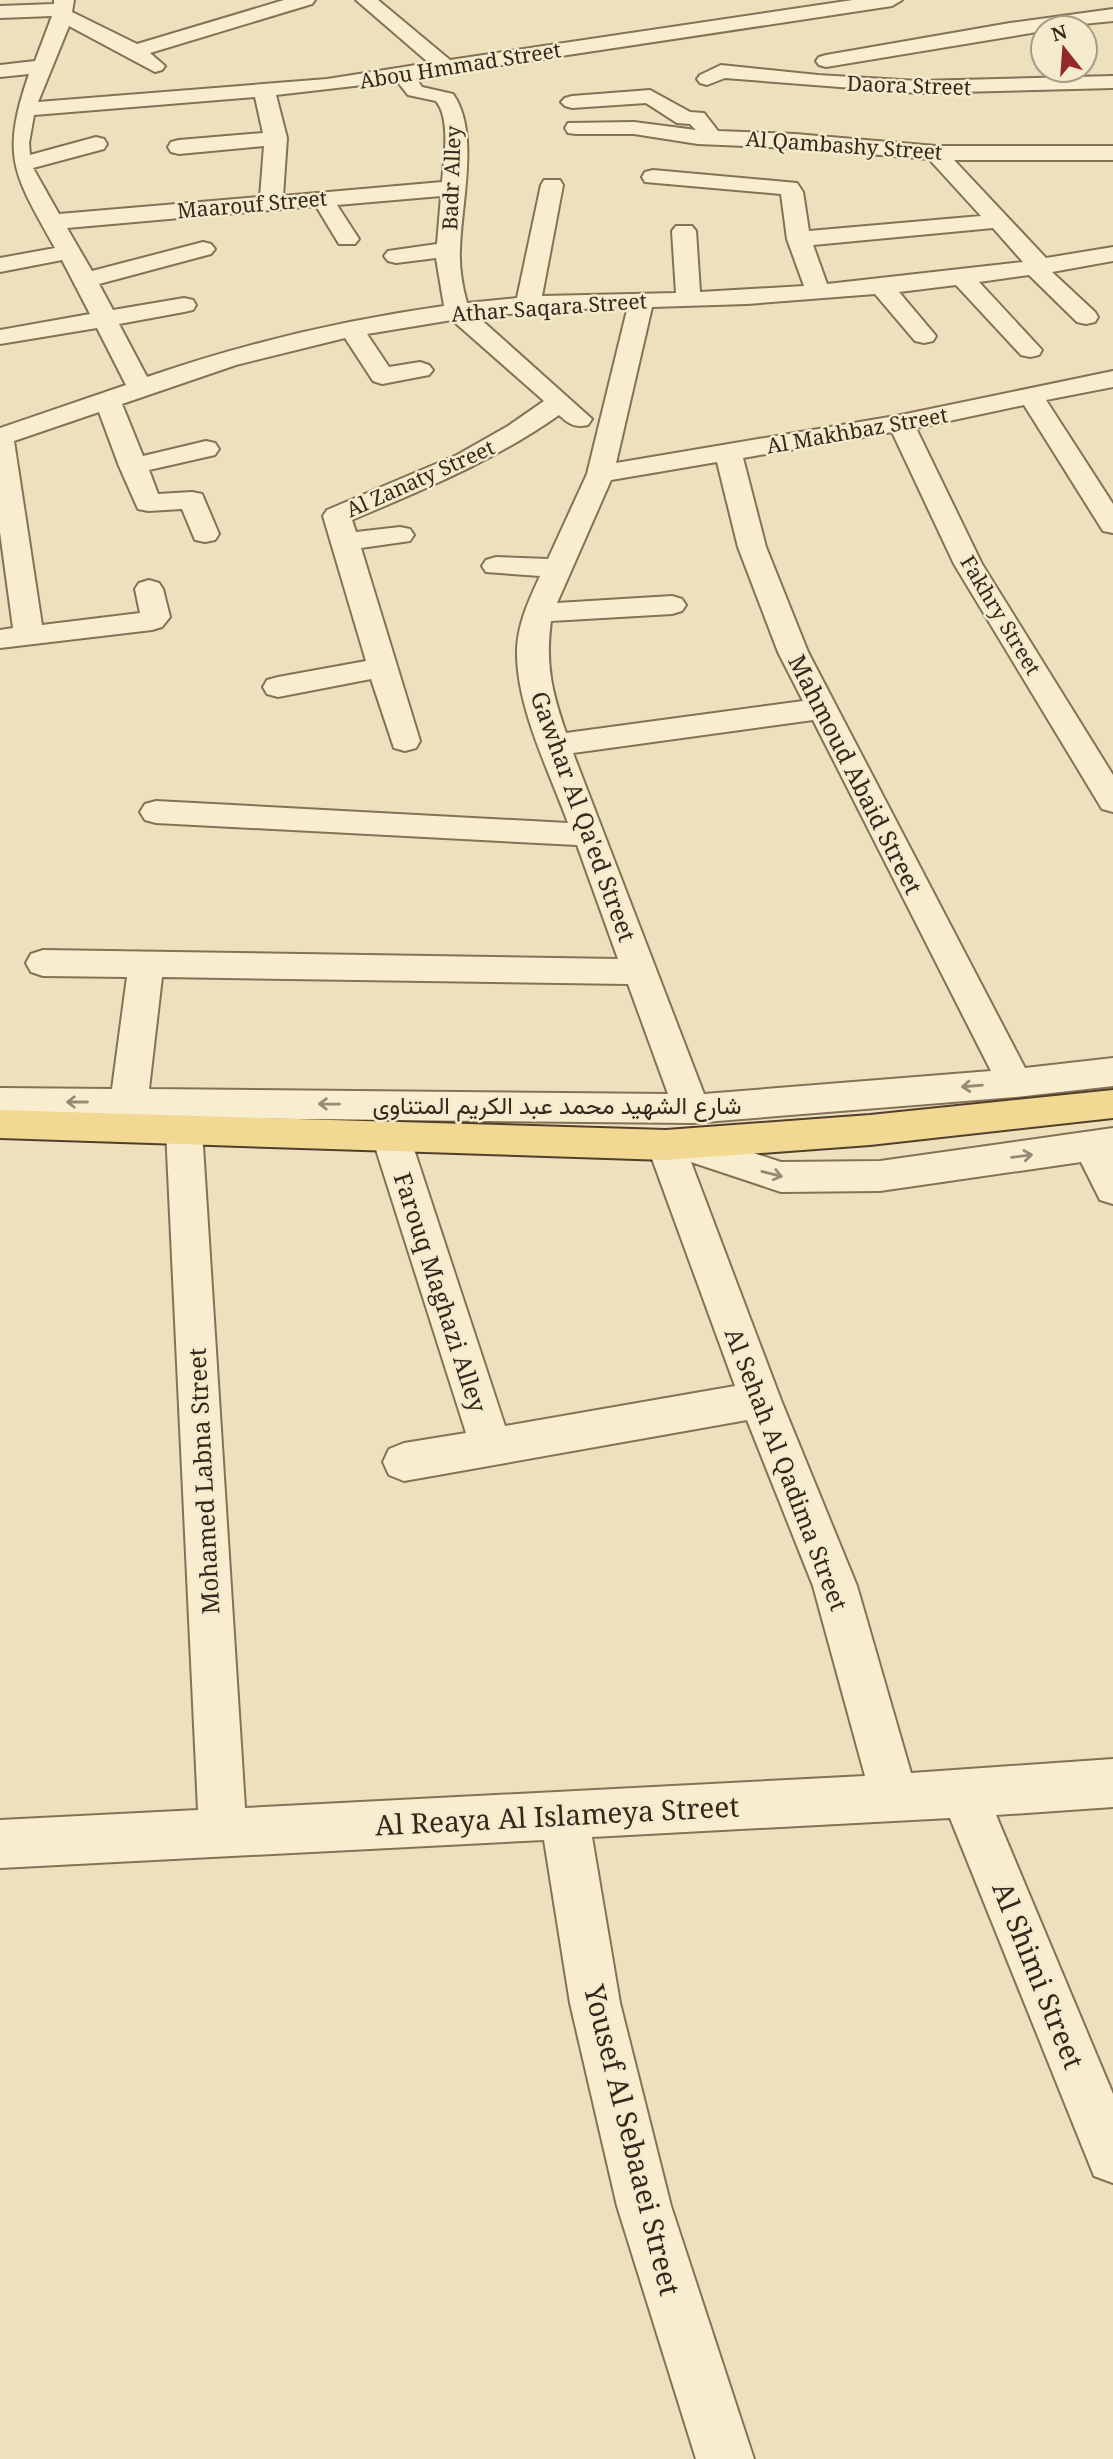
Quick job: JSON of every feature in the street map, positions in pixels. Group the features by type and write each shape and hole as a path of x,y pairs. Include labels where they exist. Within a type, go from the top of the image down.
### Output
{"main road":[{"path":"0,1124 675,1145 917,1126 1113,1104"}],"street":[{"path":"135,51 304,0"},
{"path":"366,0 446,67"},
{"name":"Abou Hmmad Street","path":"16,117 193,96 345,83 677,33 726,17 892,0"},
{"path":"64,8 41,67 16,117 16,149 23,192 52,222 140,388"},
{"path":"0,12 64,8 135,51 193,96"},
{"path":"661,12 677,33"},
{"path":"826,61 1010,29 1113,15"},
{"path":"894,32 914,47"},
{"path":"390,46 415,42"},
{"path":"340,58 345,83"},
{"path":"0,71 41,67"},
{"name":"Daora Street","path":"707,79 724,71 818,81 918,87 1113,82"},
{"name":"Badr Alley","path":"403,75 420,94 443,96 449,101 456,125 447,249 451,290 457,311"},
{"path":"264,91 273,117 276,138 277,172 271,202"},
{"path":"572,102 650,96 685,118 696,118 715,137"},
{"path":"597,100 634,128"},
{"name":"Al Qambashy Street","path":"576,128 634,128 698,137 798,132 936,153 1106,153"},
{"path":"1086,132 1106,153"},
{"path":"1016,134 1026,154"},
{"path":"179,147 276,138"},
{"path":"20,165 96,144"},
{"path":"936,153 1086,317"},
{"path":"377,166 383,193"},
{"path":"653,177 789,188 792,192 799,239 818,293"},
{"path":"528,303 552,185"},
{"name":"Maarouf Street","path":"52,222 452,188"},
{"path":"322,198 347,239"},
{"path":"799,239 997,221"},
{"path":"684,231 689,300"},
{"path":"85,280 202,249"},
{"path":"396,256 447,249"},
{"path":"0,265 69,252"},
{"name":"Athar Saqara Street","path":"0,437 226,360 352,330 457,311 528,303 689,300 883,288 1039,268 1113,254"},
{"path":"963,279 1030,349"},
{"path":"883,288 924,335"},
{"name":"Gawhar Al Qa'ed Street","path":"642,299 600,474 538,612 532,652 536,684 555,745 692,1109"},
{"path":"0,337 106,321 184,305"},
{"path":"457,311 606,442"},
{"path":"352,330 382,376 421,370"},
{"name":"Al Makhbaz Street","path":"600,474 901,423 1032,398 1113,379"},
{"path":"1032,398 1113,525"},
{"path":"108,401 148,503 192,500 205,534"},
{"name":"Al Zanaty Street","path":"405,741 336,519 342,513 466,461 517,432 560,402"},
{"name":"Fakhry Street","path":"901,423 968,564 1113,801"},
{"path":"0,437 14,638 152,621 155,617 149,589"},
{"path":"132,466 206,449"},
{"name":"Mahmoud Abaid Street","path":"728,452 738,498 770,598 820,709 1015,1083"},
{"path":"343,542 400,535"},
{"path":"496,566 557,568"},
{"path":"538,612 672,605"},
{"path":"278,687 382,667"},
{"path":"555,745 820,709"},
{"path":"156,812 590,835"},
{"path":"43,963 641,972"},
{"path":"129,1102 146,964"},
{"name":"شارع الشهيد محمد عبد الكريم المتناوى","path":"0,1102 692,1109 1015,1083 1113,1072"},
{"name":"Mohamed Labna Street","path":"184,1130 223,1833"},
{"name":"Farouq Maghazi Alley","path":"391,1137 491,1447"},
{"path":"1102,1144 1113,1189"},
{"name":"شارع الشهيد محمد عبد الكريم المتناوى","path":"675,1145 781,1177 818,1177 880,1176 1102,1144"},
{"name":"Al Sehah Al Qadima Street","path":"675,1145 760,1399 835,1586 895,1798"},
{"name":"Farouq Maghazi Alley","path":"404,1462 760,1399"},
{"name":"Al Reaya Al Islameya Street","path":"0,1844 895,1798 1113,1783"},
{"name":"Al Shimi Street","path":"964,1794 1113,2154"},
{"name":"Yousef Al Sebaaei Street","path":"564,1815 594,2003 644,2206 725,2459"}]}
